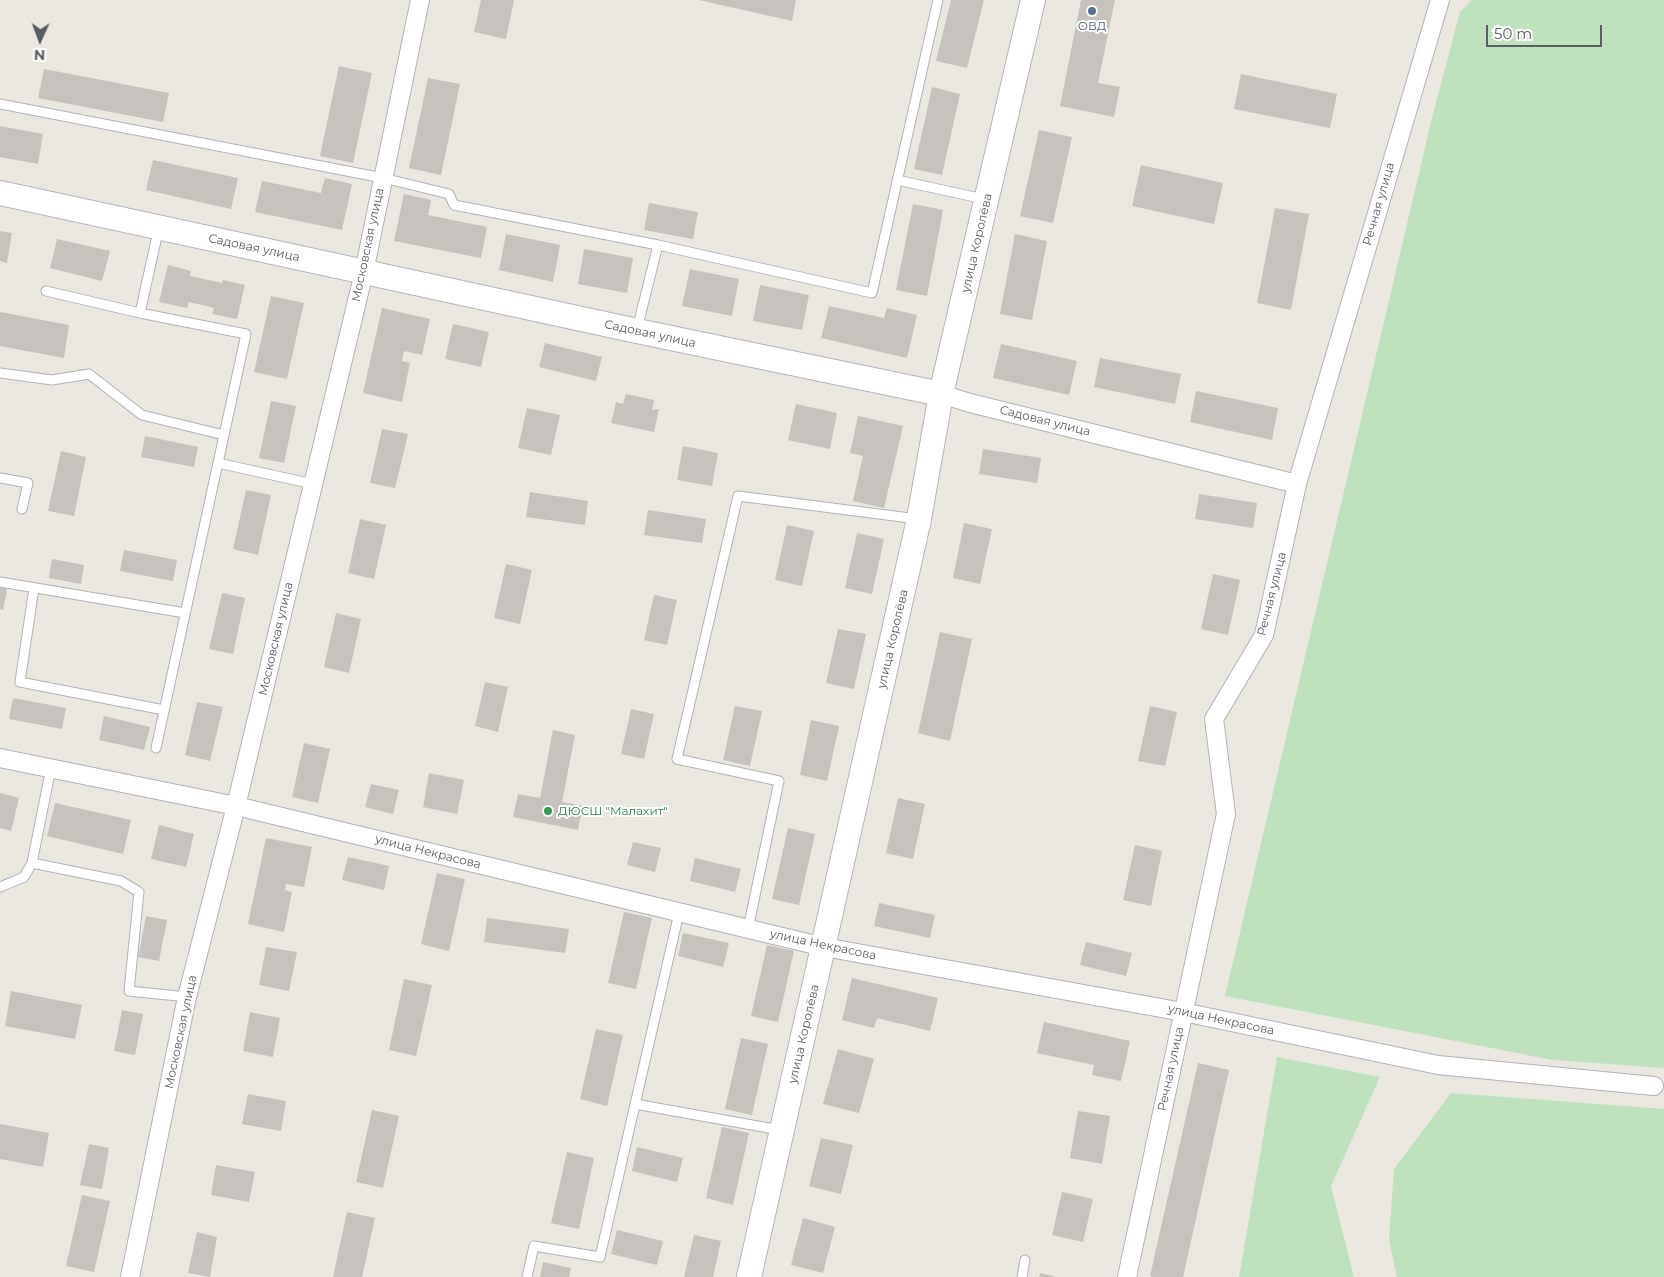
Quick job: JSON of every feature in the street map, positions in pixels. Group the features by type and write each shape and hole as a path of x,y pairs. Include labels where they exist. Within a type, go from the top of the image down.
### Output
{"street":[{"name":"Московская улица","path":"130,1277 187,997 236,806 364,272 420,0"},
{"name":"улица Королёва","path":"752,1275 782,1131 919,520 941,394 1033,0"},
{"name":"Речная улица","path":"1127,1277 1226,814 1214,719 1264,635 1297,484 1440,0"},
{"name":"Садовая улица","path":"0,192 637,331 941,394 970,403 1297,484"},
{"name":"улица Некрасова","path":"0,758 236,806 824,947 1183,1012 1438,1065 1654,1086"}],"lane":[{"path":"0,104 383,178 449,194 454,205 658,245 872,293 938,0"},
{"path":"897,180 987,200"},
{"path":"140,313 159,227"},
{"path":"637,331 658,245"},
{"path":"46,291 140,313 246,334 156,748"},
{"path":"0,373 52,380 89,374 142,415 224,435"},
{"path":"218,463 313,484"},
{"path":"0,478 28,483 22,509"},
{"path":"748,929 779,781 677,759 738,496 919,520"},
{"path":"0,582 185,613"},
{"path":"34,588 20,682 164,710"},
{"path":"0,887 24,877 32,863 51,768"},
{"path":"32,863 122,881 139,892 129,991 187,997"},
{"path":"528,1277 534,1246 600,1257 679,913"},
{"path":"635,1104 782,1131"},
{"path":"1022,1277 1025,1260"}],"green space":[{"path":"1472,0 1664,0 1664,1068 1553,1060 1225,996 1432,118 1460,12"},
{"path":"1277,1057 1380,1077 1331,1186 1354,1277 1239,1277"},
{"path":"1451,1093 1664,1109 1664,1277 1397,1277 1389,1240 1394,1169"}],"building":[{"path":"481,0 514,0 506,39 474,32"},
{"path":"699,0 796,0 792,21"},
{"path":"951,0 984,0 967,68 936,61"},
{"path":"1081,0 1115,0 1098,83 1120,87 1114,117 1060,106"},
{"path":"339,66 372,73 353,163 320,156"},
{"path":"44,69 169,93 163,122 38,98"},
{"path":"1241,74 1337,94 1330,128 1234,109"},
{"path":"428,78 460,84 441,175 409,168"},
{"path":"932,87 960,94 942,175 914,169"},
{"path":"0,126 43,134 38,164 0,157"},
{"path":"1039,130 1072,137 1053,223 1020,216"},
{"path":"153,160 238,178 231,209 146,190"},
{"path":"1141,165 1223,183 1214,224 1132,206"},
{"path":"325,178 352,184 342,230 255,212 262,181 321,193"},
{"path":"404,194 431,200 428,215 487,227 481,258 394,241"},
{"path":"649,203 698,212 693,239 644,230"},
{"path":"913,204 943,210 927,296 896,290"},
{"path":"1275,208 1309,214 1291,310 1257,303"},
{"path":"0,231 12,233 7,263 0,261"},
{"path":"506,234 560,245 553,282 499,270"},
{"path":"1015,234 1047,241 1032,320 1000,314"},
{"path":"57,239 110,251 102,281 50,268"},
{"path":"584,249 633,258 627,293 578,284"},
{"path":"168,265 191,271 190,276 222,283 223,280 245,285 237,319 212,314 214,308 189,302 187,308 159,302"},
{"path":"690,269 739,279 732,316 682,306"},
{"path":"760,285 809,295 802,330 753,321"},
{"path":"271,296 304,303 287,379 254,372"},
{"path":"829,306 884,318 887,308 917,315 907,358 821,338"},
{"path":"382,308 430,319 422,355 404,351 402,361 410,363 402,402 363,393"},
{"path":"0,312 69,325 64,358 0,346"},
{"path":"453,324 489,332 481,367 445,359"},
{"path":"545,343 602,357 596,381 539,367"},
{"path":"1001,344 1077,361 1069,395 993,378"},
{"path":"1100,358 1181,374 1175,404 1094,387"},
{"path":"1196,391 1278,408 1272,440 1190,422"},
{"path":"626,394 654,400 652,410 659,409 654,432 611,423 616,402 623,404"},
{"path":"271,401 296,406 284,463 259,458"},
{"path":"796,404 837,413 830,449 788,440"},
{"path":"527,408 560,415 551,455 518,448"},
{"path":"858,416 903,426 884,508 853,501 863,456 850,453"},
{"path":"382,429 408,434 395,488 370,483"},
{"path":"145,436 198,447 194,467 141,457"},
{"path":"683,446 718,453 712,486 677,480"},
{"path":"983,449 1041,458 1037,483 979,474"},
{"path":"61,451 86,457 74,516 48,511"},
{"path":"246,490 271,495 258,555 233,549"},
{"path":"530,492 588,501 585,525 526,517"},
{"path":"1199,494 1257,503 1253,528 1195,519"},
{"path":"648,510 706,519 702,543 644,535"},
{"path":"360,519 386,525 374,579 348,573"},
{"path":"964,523 992,529 980,584 953,578"},
{"path":"787,525 814,531 802,586 775,580"},
{"path":"857,533 884,539 872,594 845,588"},
{"path":"124,550 177,560 173,581 120,571"},
{"path":"52,559 84,565 81,584 49,578"},
{"path":"506,564 532,570 520,624 494,618"},
{"path":"1213,574 1240,580 1228,635 1201,629"},
{"path":"0,587 7,589 3,610 0,609"},
{"path":"222,593 245,598 233,654 209,649"},
{"path":"654,595 677,600 667,645 644,640"},
{"path":"336,613 361,619 349,673 324,667"},
{"path":"838,629 866,634 854,689 826,683"},
{"path":"940,632 972,639 950,741 918,733"},
{"path":"485,682 508,687 498,732 475,726"},
{"path":"13,698 66,708 62,729 9,719"},
{"path":"197,702 223,707 210,761 185,755"},
{"path":"735,706 762,711 750,766 723,760"},
{"path":"1150,706 1177,712 1165,766 1138,761"},
{"path":"631,709 654,714 644,759 621,754"},
{"path":"104,716 150,727 144,750 99,740"},
{"path":"811,720 839,726 827,781 800,775"},
{"path":"553,730 575,735 562,802 583,806 578,830 513,817 518,794 540,798"},
{"path":"304,743 330,749 318,803 292,797"},
{"path":"429,773 464,780 457,814 423,807"},
{"path":"371,784 399,790 393,814 365,807"},
{"path":"0,793 19,798 11,831 0,828"},
{"path":"898,798 925,804 913,859 886,853"},
{"path":"55,803 131,820 123,854 47,836"},
{"path":"159,825 194,834 186,867 151,859"},
{"path":"788,828 815,834 799,905 772,899"},
{"path":"266,838 312,847 304,887 286,884 285,890 292,892 284,932 248,924"},
{"path":"633,842 661,848 655,872 627,865"},
{"path":"1135,845 1162,851 1151,906 1123,900"},
{"path":"348,857 389,866 384,890 342,880"},
{"path":"695,858 741,869 735,892 690,881"},
{"path":"437,873 465,879 449,951 421,944"},
{"path":"879,903 935,915 930,938 874,926"},
{"path":"624,912 652,918 636,989 608,983"},
{"path":"146,916 167,920 159,961 138,957"},
{"path":"487,918 569,929 565,953 484,942"},
{"path":"683,933 729,943 723,967 678,956"},
{"path":"1086,942 1132,953 1126,976 1080,965"},
{"path":"767,945 794,951 778,1022 751,1016"},
{"path":"266,947 297,952 289,991 259,985"},
{"path":"852,978 938,998 930,1031 877,1018 874,1028 842,1020"},
{"path":"404,979 432,985 416,1056 389,1050"},
{"path":"11,991 82,1005 75,1039 5,1026"},
{"path":"122,1010 143,1014 135,1055 114,1051"},
{"path":"250,1012 280,1018 273,1057 243,1051"},
{"path":"1044,1022 1130,1041 1121,1081 1092,1075 1094,1065 1037,1053"},
{"path":"596,1029 623,1035 607,1106 580,1099"},
{"path":"741,1038 768,1044 752,1115 725,1109"},
{"path":"838,1049 874,1059 859,1113 823,1104"},
{"path":"1198,1063 1229,1070 1183,1277 1153,1277 1150,1276"},
{"path":"248,1094 286,1101 281,1131 242,1124"},
{"path":"372,1110 399,1116 383,1188 356,1182"},
{"path":"1078,1111 1110,1116 1102,1164 1070,1158"},
{"path":"0,1124 49,1133 43,1167 0,1159"},
{"path":"722,1127 749,1133 733,1205 706,1198"},
{"path":"821,1138 853,1145 841,1194 809,1186"},
{"path":"89,1144 109,1148 102,1189 80,1185"},
{"path":"637,1147 683,1158 677,1182 632,1171"},
{"path":"567,1152 594,1158 579,1229 551,1223"},
{"path":"216,1165 255,1172 249,1202 211,1195"},
{"path":"1062,1192 1093,1199 1083,1242 1052,1235"},
{"path":"82,1195 110,1201 94,1272 66,1266"},
{"path":"347,1212 375,1218 362,1277 333,1277"},
{"path":"803,1218 835,1227 823,1273 791,1265"},
{"path":"617,1230 663,1241 657,1265 611,1254"},
{"path":"197,1232 217,1237 210,1277 188,1273"},
{"path":"694,1235 721,1241 713,1277 684,1277"},
{"path":"543,1262 571,1268 569,1277 540,1277"},
{"path":"1040,1273 1054,1276 1039,1277"}],"place":[{"name":"ОВД","path":"1092,11"},
{"name":"ДЮСШ \"Малахит\"","path":"548,811"}]}
